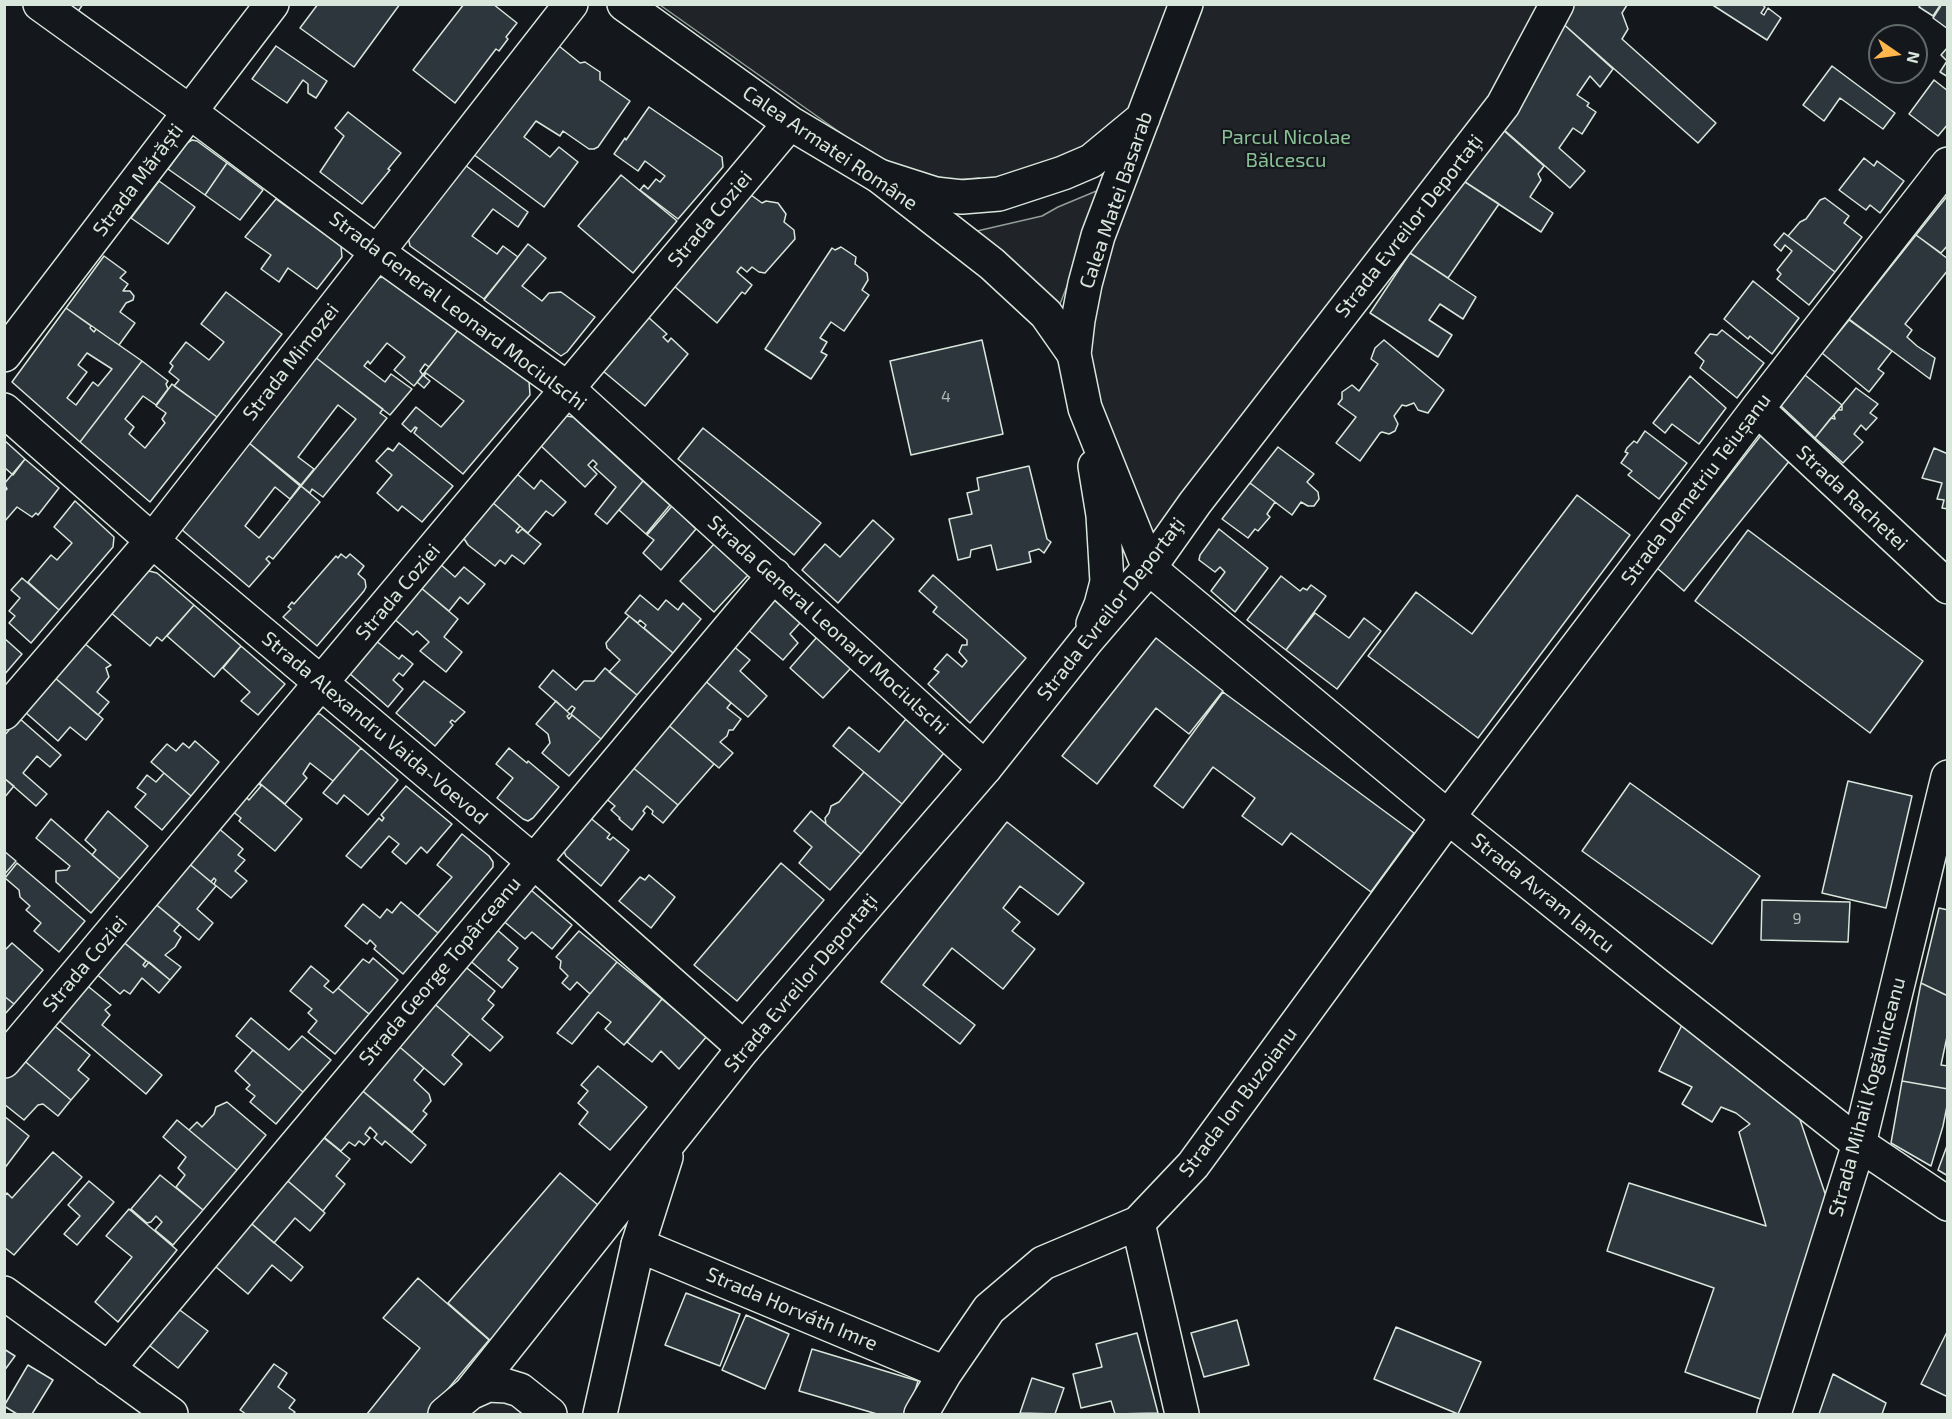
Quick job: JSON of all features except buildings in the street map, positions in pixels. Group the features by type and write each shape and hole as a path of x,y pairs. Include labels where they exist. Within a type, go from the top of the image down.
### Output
{"street":[{"name":"Strada General Leonard Mociulschi","path":"40,4 190,112 377,252 568,389 985,768"},
{"name":"Strada Mărăști","path":"4,355 272,4"},
{"name":"Strada Mimozei","path":"4,713 152,541 572,4"},
{"name":"Calea Armatei Române","path":"624,4 790,123 879,176 992,264 1046,315 1074,354"},
{"name":"Calea Matei Basarab","path":"1149,568 1115,477 1085,408 1074,354 1084,284 1098,236 1186,4"},
{"name":"Strada Evreilor Deportaţi","path":"470,1393 744,1048 985,768 1087,640 1149,568 1209,484 1503,105 1557,4"},
{"path":"879,176 935,194 962,197 999,194 1063,173 1091,160 1144,117"},
{"name":"Strada Coziei","path":"4,1061 790,123"},
{"name":"Strada Demetriu Teiușanu","path":"1448,817 1757,409 1947,164"},
{"path":"1085,408 1103,515 1107,582 1101,605 1087,640"},
{"name":"Strada Rachetei","path":"1757,409 1947,587"},
{"name":"Strada Alexandru Vaida-Voevod","path":"4,410 152,541 533,861 744,1048"},
{"name":"Strada Avram Iancu","path":"1149,568 1448,817 1859,1144 1947,1204"},
{"name":"Strada George Topârceanu","path":"108,1369 774,575"},
{"name":"Strada Mihail Kogălniceanu","path":"1773,1414 1859,1144 1947,777"},
{"name":"Strada Ion Buzoianu","path":"1137,1223 1193,1165 1448,817"},
{"name":"Strada Evreilor Deportaţi","path":"600,1414 638,1245 660,1170 676,1133"},
{"path":"921,1414 945,1373 989,1309 1043,1263 1137,1223 1182,1414"},
{"name":"Strada Horváth Imre","path":"638,1245 945,1373"},
{"path":"4,1293 171,1414"},
{"path":"108,1369 133,1414"},
{"path":"445,1414 470,1393 488,1384 520,1390 550,1414"}],"green space":[{"name":"Parcul Nicolae Bălcescu","path":"660,5 1557,5 1149,568 1074,354 1143,118 1010,197 979,178 954,180 938,177 876,158"},
{"path":"1106,187 1058,309 964,234 1042,216"},
{"path":"496,1397 537,1414 464,1414"}]}
